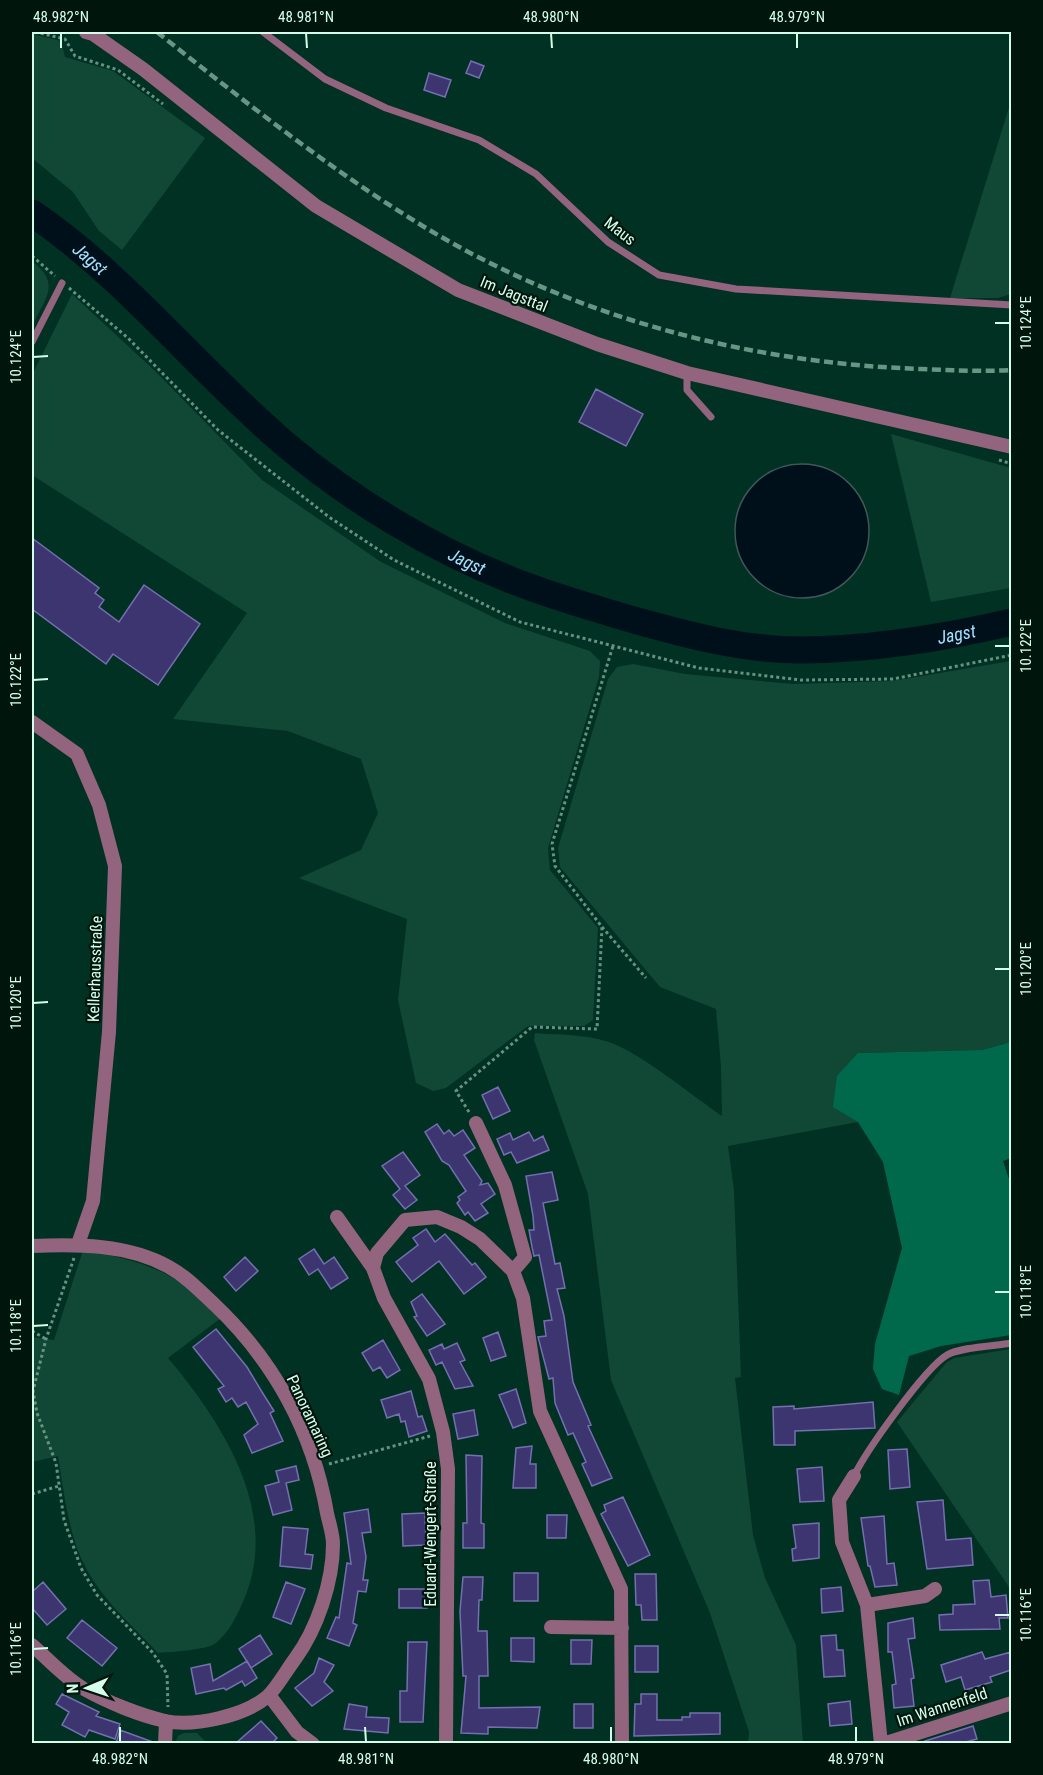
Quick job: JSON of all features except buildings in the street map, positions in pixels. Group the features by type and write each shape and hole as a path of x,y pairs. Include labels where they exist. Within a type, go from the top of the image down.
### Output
{"street":[{"name":"Im Jagsttal","path":"86,32 93,34 143,69 316,206 458,290 597,344 687,373 915,423 1001,450"},
{"name":"Kellerhausstraße","path":"32,722 77,754 99,805 115,866 110,1032 93,1201 78,1244"},
{"path":"476,1123 505,1185 525,1257 513,1271"},
{"name":"Eduard-Wengert-Straße","path":"337,1217 373,1269 384,1298 429,1379 443,1432 448,1469 446,1743"},
{"path":"373,1269 377,1253 405,1220 437,1217 480,1239 513,1271 523,1298 540,1411 621,1589 622,1743"},
{"name":"Panoramaring","path":"32,1246 78,1244 133,1253 168,1266 189,1280 252,1344 285,1392 310,1447 324,1492 333,1544 328,1581 308,1641 269,1695 250,1708 220,1719 166,1721 84,1689 32,1645"},
{"path":"854,1476 839,1500 842,1542 867,1605 882,1743"},
{"path":"867,1605 925,1596 935,1589"},
{"path":"551,1627 622,1628"},
{"path":"269,1695 297,1732 313,1743"},
{"name":"Im Wannenfeld","path":"882,1743 1011,1703"},
{"path":"165,1743 166,1721"}],"lane":[{"name":"Maus","path":"263,32 325,79 386,108 479,140 536,174 609,242 659,276 736,289 1011,305"},
{"path":"32,342 62,283"},
{"path":"687,373 687,390 711,417"},
{"path":"854,1476 862,1459 929,1371 948,1354 1011,1343"}],"path":[{"path":"35,32 64,39 75,56 118,70 170,110"},
{"path":"32,256 128,338 218,430 329,517 394,560 520,622 699,668 801,680 893,679 1011,655"},
{"path":"1001,450 1011,465"},
{"path":"613,646 552,844 555,866 645,978"},
{"path":"476,1123 456,1091 532,1027 597,1029 602,927"},
{"path":"78,1244 46,1339 33,1391 37,1413 56,1463 64,1520 81,1568 97,1595 153,1653 167,1674 166,1721"},
{"path":"32,1331 46,1339"},
{"path":"316,1468 443,1432"},
{"path":"32,1494 59,1486"}],"green space":[{"path":"32,34 61,41 65,57 113,71 205,138 122,250 99,231 73,192 32,158"},
{"path":"1011,101 1011,294 998,298 950,298"},
{"path":"32,261 41,269 49,285 46,299 32,327"},
{"path":"72,294 155,371 262,480 381,562 505,623 590,651 600,661 599,677 548,848 550,870 598,928 593,1020 584,1026 528,1026 446,1088 433,1091 416,1083 398,1000 407,919 299,878 361,850 378,813 361,759 288,731 173,719 247,613 32,475 32,375"},
{"path":"891,434 1011,468 1011,588 931,602"},
{"path":"1011,661 1011,1042 982,1050 858,1053 858,1122 728,1146 734,1190 741,1377 735,1378 753,1535 765,1578 796,1645 803,1743 748,1743 749,1732 710,1613 611,1380 588,1194 534,1040 535,1033 581,1036 609,1042 635,1055 722,1116 721,1066 716,1009 660,987 560,867 558,848 608,679 617,667 633,664 685,674 793,684 892,681"},
{"path":"1011,1042 1011,1158 1003,1161 1012,1188 1011,1335 941,1346 909,1356 899,1395 882,1389 873,1369 875,1344 902,1248 883,1162 858,1122 833,1107 837,1076 858,1053 982,1050"},
{"path":"83,1250 122,1258 160,1271 188,1288 221,1318 168,1358 208,1410 240,1469 250,1500 255,1532 254,1565 245,1597 229,1628 221,1638 216,1643 205,1647 158,1653 128,1622 99,1589 79,1553 70,1526 58,1456 32,1462 32,1337 54,1340"},
{"path":"1012,1349 1011,1590 897,1422 946,1363 954,1358"},
{"path":"184,1733 197,1733 207,1743 175,1743 178,1736"}],"water":[{"path":"802,464 828,469 849,484 864,505 869,531 864,557 849,578 828,593 802,598 776,593 755,578 740,557 735,531 740,505 755,484 776,469"}],"waterway":[{"name":"Jagst","path":"32,213 99,265 253,416 310,464 393,521 481,568 572,602 634,620 716,641 758,647 800,650 854,648 933,638 1012,622"}],"railway":[{"path":"157,32 251,106 380,199 471,253 531,283 657,328 788,357 854,365 921,369 1012,370"}]}
